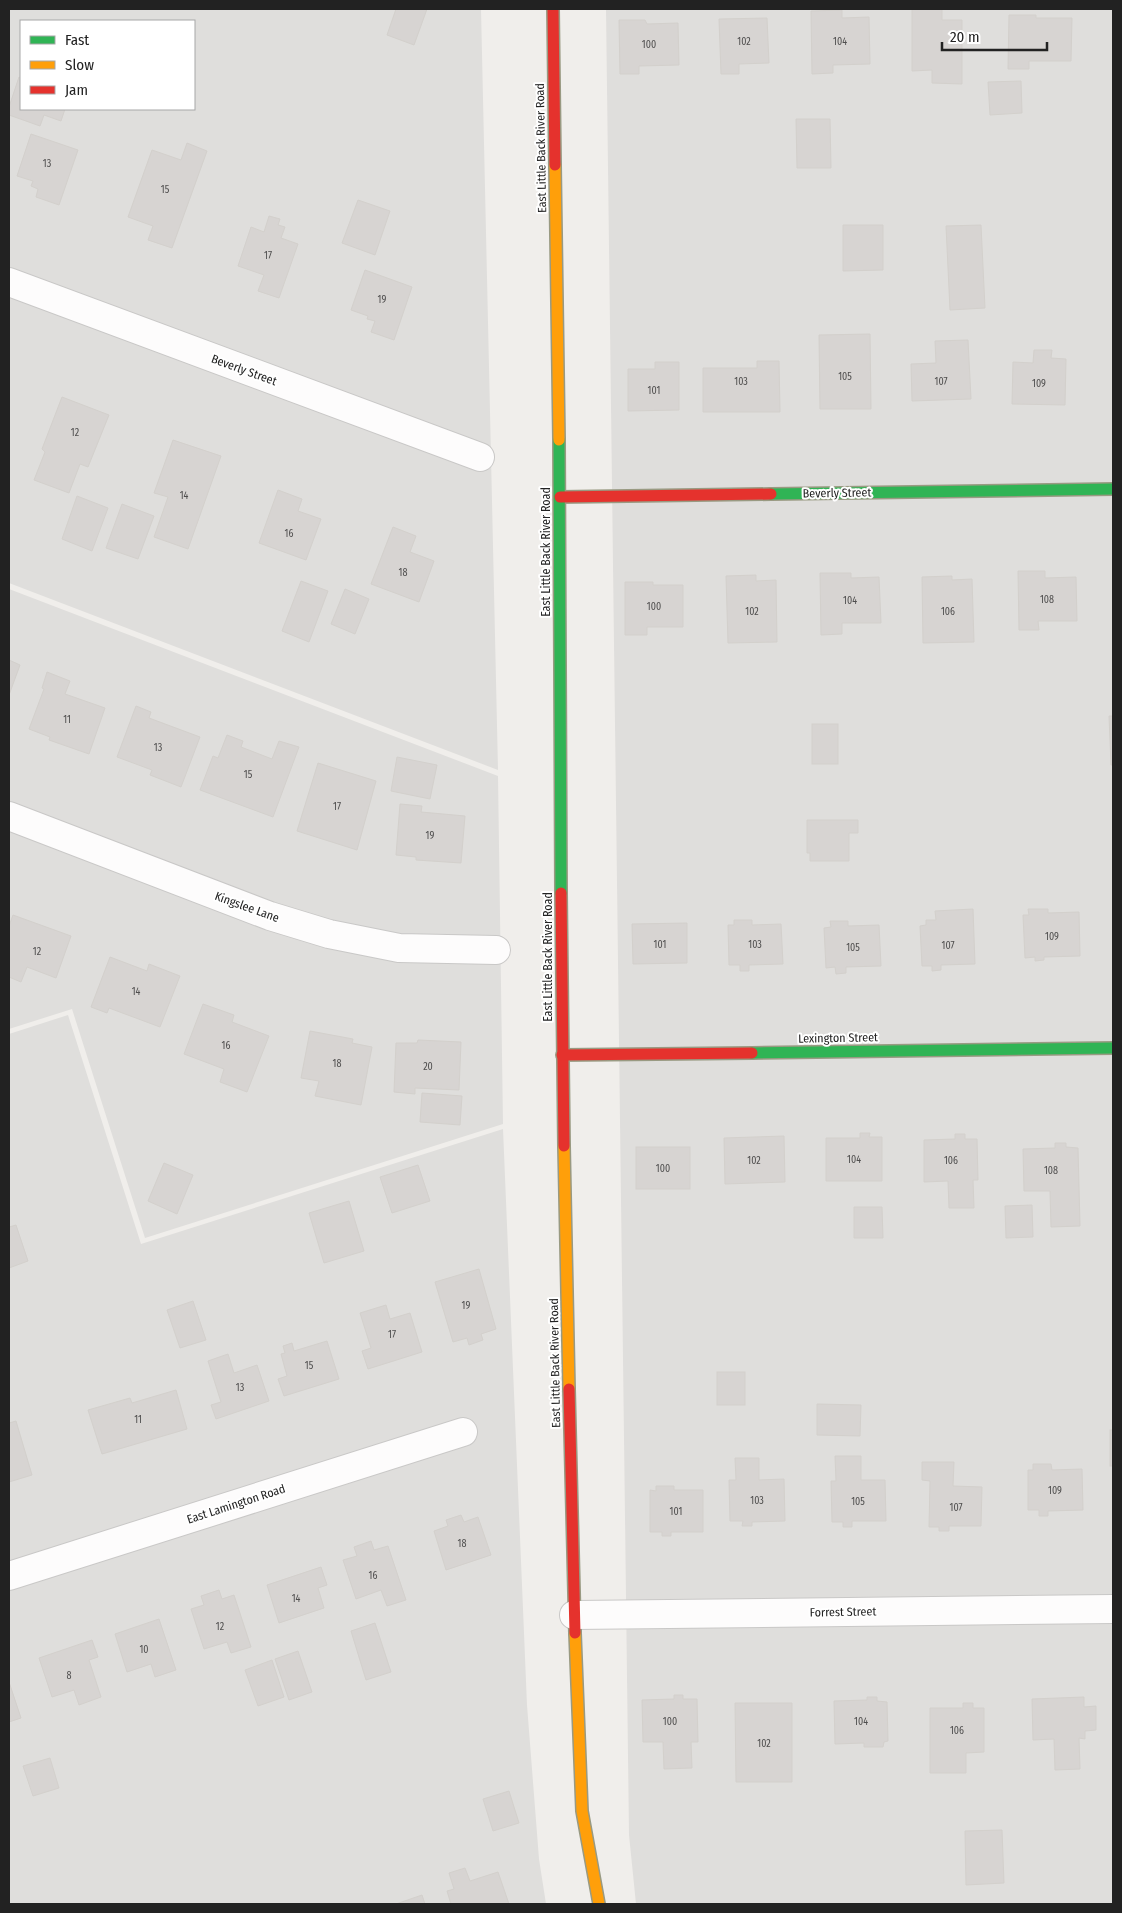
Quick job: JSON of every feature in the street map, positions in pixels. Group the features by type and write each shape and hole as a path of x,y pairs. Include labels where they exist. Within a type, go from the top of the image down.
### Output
{"street":[{"name":"East Little Back River Road","path":"552,9 560,497 562,1055 574,1615 582,1811 599,1904"},
{"name":"Beverly Street","path":"9,282 480,457"},
{"name":"Beverly Street","path":"560,497 1113,489"},
{"name":"Kingslee Lane","path":"9,816 270,916 329,934 399,948 496,950"},
{"name":"Lexington Street","path":"562,1055 1113,1048"},
{"name":"East Lamington Road","path":"9,1576 463,1432"},
{"name":"Forrest Street","path":"574,1615 1113,1609"}],"shaded area":[{"path":"9,9 481,9 498,770 9,583"},
{"path":"606,9 1113,9 1113,1904 636,1904 629,1835"},
{"path":"9,589 498,776 503,1124 145,1238 72,1009 9,1029"},
{"path":"68,1015 141,1244 503,1129 527,1705 539,1859 546,1904 9,1904 9,1034"}],"building":[{"path":"396,9 427,9 414,45 387,35"},
{"path":"912,9 942,9 942,20 962,20 962,84 932,83 932,70 912,71"},
{"path":"842,10 842,18 869,17 870,64 833,65 833,73 812,74 811,11"},
{"path":"1009,15 1036,15 1036,18 1072,18 1071,61 1029,61 1029,69 1008,69"},
{"path":"767,18 769,63 739,64 739,74 721,74 719,19"},
{"path":"619,20 645,20 647,24 678,23 679,65 639,66 639,74 620,74"},
{"path":"19,77 20,110 65,110 61,121 44,115 40,126 9,115 9,107"},
{"path":"1021,81 1022,113 990,115 988,82"},
{"path":"796,119 830,119 831,168 797,168"},
{"path":"31,134 78,150 59,205 36,197 38,189 31,186 33,181 17,176"},
{"path":"187,143 207,151 172,248 148,240 153,226 128,217 152,150 181,160"},
{"path":"358,200 390,211 375,255 342,243"},
{"path":"269,216 280,219 278,225 285,227 281,238 298,244 279,298 258,291 264,275 238,266 251,227 264,232"},
{"path":"843,225 883,225 883,270 843,271"},
{"path":"981,225 985,308 950,310 946,226"},
{"path":"365,270 412,287 394,340 371,332 375,321 367,319 368,316 351,310"},
{"path":"870,334 871,409 820,409 819,335"},
{"path":"968,340 971,399 912,401 911,364 936,363 935,341"},
{"path":"1034,350 1052,350 1051,358 1066,359 1065,405 1012,404 1013,362 1033,363"},
{"path":"757,361 779,361 780,412 703,412 703,368 757,368"},
{"path":"655,362 679,362 679,410 628,411 628,369 655,369"},
{"path":"62,397 109,415 88,467 80,464 69,493 34,480 45,452 42,449"},
{"path":"173,440 221,456 188,549 154,537 168,497 154,493"},
{"path":"278,490 302,499 298,511 321,519 306,560 259,543"},
{"path":"77,496 108,508 92,551 62,539"},
{"path":"122,504 154,516 138,559 106,548"},
{"path":"393,527 416,536 410,552 434,561 419,602 371,584"},
{"path":"1018,571 1045,571 1045,578 1076,577 1077,621 1038,621 1039,630 1019,630"},
{"path":"820,573 851,573 851,578 879,577 881,623 842,623 842,634 821,635"},
{"path":"756,575 756,581 776,580 777,642 728,643 726,576"},
{"path":"952,576 952,580 972,579 974,642 923,643 922,577"},
{"path":"301,581 328,591 309,642 282,631"},
{"path":"625,582 653,582 653,585 683,585 683,627 647,627 647,635 625,635"},
{"path":"345,589 369,599 355,634 331,624"},
{"path":"9,660 20,665 9,695"},
{"path":"47,672 70,681 65,694 105,708 89,754 49,740 50,737 29,729 44,689 42,688"},
{"path":"136,706 151,712 149,718 200,737 181,787 150,775 152,770 117,757"},
{"path":"1109,716 1113,716 1113,765 1111,765"},
{"path":"812,724 838,724 838,764 812,764"},
{"path":"227,735 243,741 241,747 272,759 279,741 299,747 273,817 200,790 213,756 218,758"},
{"path":"397,757 437,765 430,799 391,791"},
{"path":"318,763 376,781 357,850 297,831"},
{"path":"400,804 422,806 421,812 465,816 461,863 416,860 416,857 396,855"},
{"path":"807,820 858,820 858,833 849,833 849,861 810,861 810,853 807,853"},
{"path":"973,909 975,964 941,965 941,970 932,971 932,966 922,966 920,926 926,925 926,920 936,920 935,911"},
{"path":"1028,909 1048,909 1048,913 1079,912 1080,956 1044,957 1044,960 1035,961 1035,957 1025,958 1023,915 1029,915"},
{"path":"13,915 71,936 56,978 27,967 21,982 9,977 9,926"},
{"path":"734,920 752,920 752,925 781,924 783,964 749,965 749,971 740,971 740,965 729,965 728,925 734,925"},
{"path":"830,921 848,921 848,926 879,925 881,966 846,967 846,973 836,974 835,967 826,968 824,928 831,927"},
{"path":"687,923 687,963 633,964 632,924"},
{"path":"110,957 147,971 149,964 180,976 160,1027 109,1008 107,1013 91,1007"},
{"path":"203,1004 234,1015 232,1022 269,1036 247,1092 220,1082 224,1069 184,1054"},
{"path":"310,1031 353,1039 352,1043 372,1047 361,1105 315,1096 319,1081 301,1078"},
{"path":"418,1040 461,1042 459,1090 415,1088 415,1094 394,1092 396,1043 417,1043"},
{"path":"422,1093 462,1096 460,1125 420,1122"},
{"path":"860,1133 870,1133 869,1137 882,1137 882,1181 826,1181 826,1138 860,1138"},
{"path":"955,1134 965,1134 965,1139 977,1139 978,1180 973,1180 974,1208 949,1208 948,1181 924,1182 924,1140 955,1139"},
{"path":"784,1136 785,1182 725,1184 724,1138"},
{"path":"1055,1143 1066,1143 1066,1147 1078,1148 1080,1226 1051,1227 1050,1191 1024,1191 1023,1149 1055,1148"},
{"path":"636,1147 690,1147 690,1189 636,1189"},
{"path":"164,1163 193,1175 177,1214 148,1201"},
{"path":"418,1165 430,1201 392,1213 380,1177"},
{"path":"349,1201 364,1251 324,1263 309,1213"},
{"path":"1032,1205 1033,1237 1006,1238 1005,1206"},
{"path":"854,1207 882,1207 883,1238 854,1238"},
{"path":"16,1225 28,1261 9,1268 9,1227"},
{"path":"479,1269 496,1329 481,1334 483,1340 469,1345 467,1338 453,1342 435,1282"},
{"path":"193,1301 206,1340 180,1348 167,1310"},
{"path":"386,1305 390,1319 410,1313 422,1352 368,1369 362,1351 371,1348 360,1313"},
{"path":"327,1341 339,1379 284,1396 278,1379 287,1376 281,1354 285,1353 283,1346 292,1343 294,1351"},
{"path":"228,1354 234,1373 257,1365 269,1401 216,1419 211,1405 221,1402 208,1361"},
{"path":"717,1372 745,1372 745,1405 717,1405"},
{"path":"176,1390 187,1429 102,1454 88,1410 130,1398 132,1403"},
{"path":"817,1404 861,1405 860,1436 817,1435"},
{"path":"16,1421 32,1475 9,1482 9,1423"},
{"path":"1110,1430 1113,1430 1113,1466 1110,1466"},
{"path":"835,1456 861,1456 861,1480 885,1480 886,1521 852,1521 852,1527 843,1527 843,1522 832,1522 831,1481 836,1481"},
{"path":"735,1458 759,1458 759,1480 784,1479 785,1521 752,1522 752,1526 742,1526 743,1521 730,1521 729,1480 736,1480"},
{"path":"922,1462 954,1462 953,1486 982,1487 981,1526 949,1526 949,1531 939,1531 939,1527 929,1527 930,1481 922,1480"},
{"path":"1033,1464 1051,1464 1052,1470 1082,1469 1083,1510 1048,1511 1048,1516 1039,1516 1039,1510 1028,1510 1028,1470 1033,1470"},
{"path":"656,1486 674,1486 674,1490 703,1490 703,1532 671,1532 671,1536 662,1536 662,1532 650,1532 650,1490 656,1491"},
{"path":"461,1515 464,1522 478,1517 491,1555 446,1570 434,1531 448,1526 446,1520"},
{"path":"371,1541 374,1550 388,1546 406,1600 387,1606 381,1590 356,1599 343,1560 357,1556 354,1547"},
{"path":"321,1567 327,1585 318,1588 324,1608 279,1623 267,1585"},
{"path":"219,1590 222,1599 234,1595 251,1647 231,1653 227,1642 204,1649 191,1609 204,1605 201,1596"},
{"path":"159,1619 176,1670 155,1677 151,1664 127,1672 115,1634"},
{"path":"375,1623 391,1672 366,1680 351,1631"},
{"path":"92,1640 98,1657 89,1660 101,1697 79,1705 74,1690 52,1697 39,1658"},
{"path":"298,1651 312,1692 289,1700 275,1659"},
{"path":"272,1660 284,1697 258,1706 245,1670"},
{"path":"9,1682 21,1718 9,1722"},
{"path":"674,1695 683,1695 683,1699 697,1699 698,1742 691,1742 692,1768 664,1769 663,1742 643,1742 642,1700 674,1699"},
{"path":"867,1697 877,1697 877,1701 887,1702 888,1741 884,1742 883,1747 864,1747 864,1743 835,1744 834,1701 867,1700"},
{"path":"1084,1697 1084,1707 1096,1706 1096,1730 1085,1731 1085,1739 1079,1738 1080,1769 1055,1770 1054,1739 1033,1740 1032,1699"},
{"path":"735,1703 792,1703 792,1782 736,1782"},
{"path":"963,1703 973,1703 973,1708 984,1708 984,1752 966,1753 966,1773 930,1773 930,1708 963,1708"},
{"path":"50,1758 59,1788 33,1796 23,1766"},
{"path":"509,1791 519,1823 493,1831 483,1799"},
{"path":"1002,1830 1004,1883 966,1885 965,1831"},
{"path":"465,1868 470,1881 498,1872 509,1904 451,1904 447,1891 454,1889 449,1873"},
{"path":"422,1895 425,1904 396,1904"}],"traffic: fast":[{"path":"559,440 561,893"},
{"path":"771,494 1113,489"},
{"path":"752,1053 1113,1048"}],"traffic: slow":[{"path":"555,165 559,440"},
{"path":"564,1146 569,1389"},
{"path":"575,1633 582,1811 599,1904"}],"traffic: jam":[{"path":"553,9 555,165"},
{"path":"560,497 771,494"},
{"path":"561,893 564,1146"},
{"path":"562,1055 752,1053"},
{"path":"569,1389 575,1633"}]}
